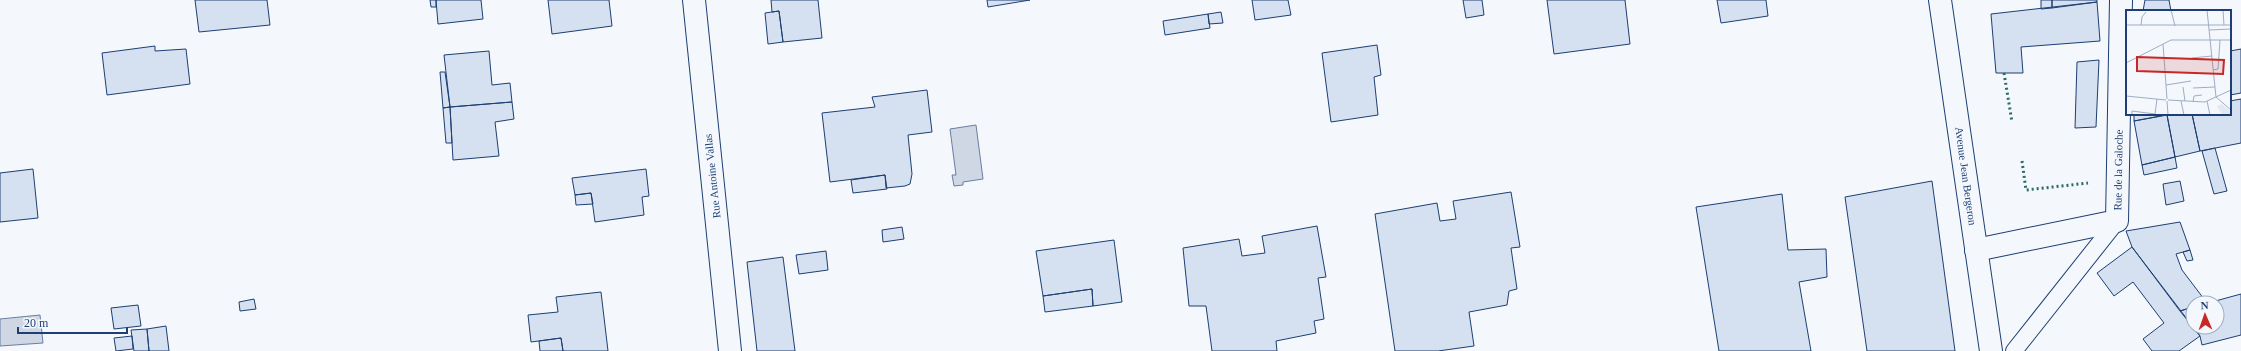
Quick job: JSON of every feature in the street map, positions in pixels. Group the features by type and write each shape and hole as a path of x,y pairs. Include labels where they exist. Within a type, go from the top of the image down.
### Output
{"street":[{"name":"Rue Antoine Vallas","path":"694,0 730,351"},
{"name":"Avenue Jean Bergeron","path":"1940,0 1991,351"},
{"name":"Rue de la Galoche","path":"1976,250 2117,220 2121,0"}],"lane":[{"path":"2014,351 2117,220"}],"shaded area":[{"path":"976,125 983,179 963,182 963,185 954,186 952,175 956,175 950,129"},
{"path":"40,315 43,343 0,346 0,319"}],"building":[{"path":"195,0 267,0 270,25 199,32"},
{"path":"430,0 436,0 436,7 431,7"},
{"path":"436,0 481,0 483,19 438,24"},
{"path":"548,0 609,0 612,26 552,34"},
{"path":"771,0 818,0 822,38 783,42 779,11 772,12"},
{"path":"987,0 1030,0 988,7"},
{"path":"1252,0 1288,0 1291,15 1255,20"},
{"path":"1463,0 1482,0 1484,15 1466,18"},
{"path":"1547,0 1625,0 1630,44 1554,54"},
{"path":"1717,0 1766,0 1768,16 1721,23"},
{"path":"2041,0 2052,0 2052,8 2041,9"},
{"path":"2052,0 2097,0 2097,2 2052,8"},
{"path":"2145,0 2169,0 2171,10 2143,10"},
{"path":"2097,2 2100,41 2021,47 2023,73 1996,73 1991,14"},
{"path":"779,11 783,42 768,44 765,13"},
{"path":"1221,12 1223,23 1209,24 1208,14"},
{"path":"1208,14 1210,28 1165,35 1163,21"},
{"path":"1377,45 1381,75 1374,77 1378,115 1331,122 1322,53"},
{"path":"155,46 155,51 186,49 190,84 107,95 102,53"},
{"path":"2241,49 2241,93 2231,95 2231,51"},
{"path":"489,51 492,85 510,83 512,102 450,107 444,55"},
{"path":"2099,60 2096,127 2075,128 2077,62"},
{"path":"440,72 445,72 450,107 443,108"},
{"path":"927,90 932,132 908,135 912,174 910,184 886,188 885,175 830,182 822,113 875,107 872,97"},
{"path":"2241,99 2241,143 2200,151 2192,115 2231,115 2231,101"},
{"path":"512,102 514,119 495,122 499,156 453,160 450,107"},
{"path":"450,107 452,143 446,143 443,108"},
{"path":"2134,115 2166,115 2134,121"},
{"path":"2167,115 2192,115 2200,151 2175,157"},
{"path":"2167,115 2175,157 2142,165 2134,121"},
{"path":"2215,148 2227,191 2214,194 2202,151"},
{"path":"2175,157 2177,168 2144,175 2142,165"},
{"path":"33,169 38,218 0,222 0,173"},
{"path":"646,169 649,196 642,197 644,215 595,222 591,193 575,195 572,178"},
{"path":"885,175 887,189 853,193 851,180"},
{"path":"1932,181 1955,351 1867,351 1845,197"},
{"path":"2180,181 2184,201 2166,205 2163,184"},
{"path":"1511,192 1520,247 1511,248 1517,289 1509,291 1507,305 1469,312 1474,346 1438,351 1395,351 1375,214 1437,203 1440,221 1456,219 1453,201"},
{"path":"591,193 593,204 576,205 575,195"},
{"path":"1782,194 1788,250 1826,249 1827,277 1799,282 1811,351 1719,351 1696,207"},
{"path":"2180,222 2190,250 2176,254 2182,270 2201,295 2185,295 2185,309 2180,311 2132,247 2126,231"},
{"path":"1317,226 1326,277 1318,278 1324,319 1314,321 1316,333 1276,341 1277,351 1212,351 1206,306 1189,306 1183,248 1239,239 1242,256 1265,253 1262,236"},
{"path":"902,227 904,239 883,242 882,230"},
{"path":"1114,240 1122,302 1093,306 1092,289 1043,296 1036,251"},
{"path":"2132,247 2185,316 2185,335 2200,336 2179,351 2152,351 2143,339 2164,323 2133,282 2114,296 2097,273"},
{"path":"2190,250 2193,260 2187,261 2183,252"},
{"path":"826,251 828,270 799,274 796,255"},
{"path":"783,257 795,351 757,351 747,262"},
{"path":"1092,289 1093,306 1045,312 1043,296"},
{"path":"601,292 608,351 563,351 561,338 531,342 528,315 558,312 556,297"},
{"path":"2241,294 2241,335 2202,345 2199,335 2225,335 2225,298"},
{"path":"254,299 256,309 240,311 239,302"},
{"path":"138,305 141,326 114,329 111,308"},
{"path":"2185,309 2185,317 2180,311"},
{"path":"166,326 169,351 149,351 147,329"},
{"path":"147,329 149,351 134,351 131,330"},
{"path":"132,336 133,349 116,351 114,338"},
{"path":"561,338 563,351 540,351 539,341"}],"hedge":[{"path":"2004,73 2012,122"},
{"path":"2022,161 2026,190 2088,183"}]}
